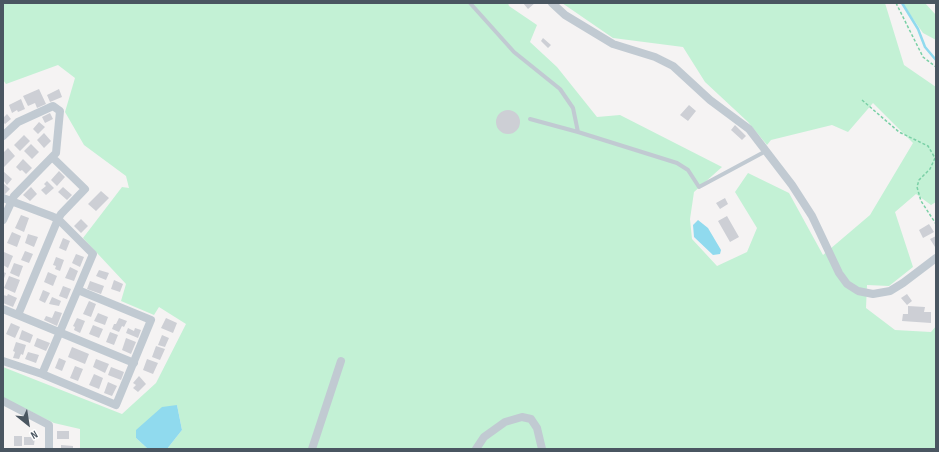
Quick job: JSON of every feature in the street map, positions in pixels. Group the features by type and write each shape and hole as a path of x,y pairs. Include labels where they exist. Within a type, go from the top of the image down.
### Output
{"street":[{"path":"552,3 565,15 613,44 655,57 673,66 710,100 749,129 792,185 812,216 839,273 846,284 858,291 873,294 890,291 936,258"},
{"path":"3,136 18,122 53,106 60,111 56,153 14,196 7,200 3,220"},
{"path":"18,315 58,219 85,189 52,156"},
{"path":"7,200 58,219 93,254 42,374"},
{"path":"3,361 42,374 116,405 151,320 78,290"},
{"path":"3,309 134,363"},
{"path":"312,449 341,361"},
{"path":"3,401 49,425 49,449"},
{"path":"476,449 484,437 505,422 522,417 531,419 537,428 542,449"}],"lane":[{"path":"470,3 514,52 560,89 573,108 578,132"},
{"path":"530,119 578,132 677,163 688,170 699,187 766,151"}],"path":[{"path":"896,3 923,57 936,67"},
{"path":"862,100 899,132 928,146 934,158 930,169 919,180 917,187 921,201 936,224"}],"green space":[{"path":"3,3 508,3 509,6 537,25 530,42 557,67 597,117 620,115 722,167 694,192 690,219 692,239 717,266 747,252 757,228 735,192 748,173 789,193 823,255 870,215 913,143 873,103 848,132 832,125 771,140 767,145 748,122 705,82 683,47 613,38 562,3 885,3 904,65 936,87 936,202 931,205 916,194 895,212 913,267 889,286 867,285 866,308 895,330 931,332 936,326 936,449 167,449 182,430 177,405 136,438 148,449 80,449 80,429 54,423 3,398 3,367 122,414 156,383 186,324 159,307 154,315 121,301 126,284 83,238 122,187 129,188 126,176 84,145 65,112 75,78 58,65 6,84 3,80"},
{"path":"902,3 925,3 936,15 936,40 923,33"}],"water":[{"path":"698,220 708,228 721,250 720,254 713,255 694,237 693,225"},
{"path":"177,405 182,430 167,449 148,449 136,438 136,430 162,407"}],"building":[{"path":"523,3 535,3 528,9"},
{"path":"543,38 551,45 548,48 541,41"},
{"path":"39,89 46,104 37,108 35,103 28,106 23,96"},
{"path":"59,89 62,97 50,102 47,95"},
{"path":"21,99 25,109 18,112 17,110 12,113 9,105"},
{"path":"689,105 696,111 688,121 680,115"},
{"path":"508,110 516,114 520,122 516,130 508,134 500,130 496,122 500,114"},
{"path":"50,113 53,119 45,123 42,117"},
{"path":"7,114 11,119 5,124 3,122 3,116 4,117"},
{"path":"39,122 45,127 38,134 33,129"},
{"path":"735,125 746,136 742,140 731,130"},
{"path":"44,133 51,141 44,148 37,140"},
{"path":"24,135 30,141 20,151 14,145"},
{"path":"31,144 39,152 32,159 24,151"},
{"path":"8,148 15,156 3,168 3,153"},
{"path":"23,159 32,168 26,174 16,167"},
{"path":"3,171 12,179 7,185 3,180"},
{"path":"59,171 65,177 57,186 51,180"},
{"path":"47,181 54,188 46,195 41,190 46,186 44,184"},
{"path":"3,183 10,189 3,196"},
{"path":"31,187 37,194 30,201 23,195"},
{"path":"63,187 72,195 67,200 58,192"},
{"path":"101,191 109,198 96,211 88,204"},
{"path":"725,198 728,204 720,209 716,203"},
{"path":"21,215 29,218 24,232 15,228"},
{"path":"727,216 739,237 730,242 718,221"},
{"path":"81,219 88,226 81,233 74,226"},
{"path":"929,224 934,232 923,238 919,230"},
{"path":"12,232 21,236 17,247 7,243"},
{"path":"28,234 38,237 34,247 25,243"},
{"path":"936,236 936,247 935,247 930,239"},
{"path":"63,238 70,241 66,251 59,248"},
{"path":"25,251 33,254 29,263 21,260"},
{"path":"4,252 13,256 8,268 3,265"},
{"path":"76,254 84,257 80,267 72,263"},
{"path":"56,257 64,260 60,271 55,269 56,266 53,265"},
{"path":"14,263 23,266 19,277 10,273"},
{"path":"70,267 78,271 74,281 65,278"},
{"path":"99,270 109,273 106,280 96,276"},
{"path":"3,272 6,273 3,281"},
{"path":"48,272 57,276 53,286 44,282"},
{"path":"9,276 20,280 15,293 4,288"},
{"path":"114,280 123,284 120,292 111,289"},
{"path":"90,281 104,286 101,294 87,289"},
{"path":"63,286 71,289 67,299 59,296"},
{"path":"43,290 50,293 45,303 39,300"},
{"path":"8,294 17,298 13,307 3,303 3,295 7,296"},
{"path":"907,294 912,301 907,305 901,298"},
{"path":"52,297 61,301 59,306 49,304"},
{"path":"89,301 96,304 91,317 83,314"},
{"path":"908,306 925,307 924,312 931,312 931,323 902,321 903,314 908,314"},
{"path":"55,311 62,313 57,326 44,320 46,316 52,318"},
{"path":"98,313 108,317 105,325 94,321"},
{"path":"77,318 85,321 80,333 74,330 75,327 73,326"},
{"path":"119,318 127,321 119,332 112,329"},
{"path":"166,318 177,323 173,333 161,328"},
{"path":"11,323 20,327 15,338 6,334"},
{"path":"93,325 103,329 99,338 89,334"},
{"path":"128,328 134,331 135,328 141,330 138,338 126,333"},
{"path":"22,330 33,335 30,343 19,339"},
{"path":"110,332 118,335 114,345 106,342"},
{"path":"162,335 169,338 165,347 158,345"},
{"path":"37,338 50,343 46,351 34,346"},
{"path":"126,338 136,342 131,354 122,350"},
{"path":"16,342 26,345 23,355 21,354 19,359 13,358 15,352 13,351"},
{"path":"156,346 165,349 160,360 152,357"},
{"path":"72,347 89,354 85,364 68,357"},
{"path":"28,352 39,355 36,363 25,359"},
{"path":"59,358 66,361 62,371 55,368"},
{"path":"96,359 109,364 105,373 93,367"},
{"path":"147,359 158,363 153,374 143,370"},
{"path":"75,366 83,369 78,381 70,378"},
{"path":"111,367 124,372 121,380 108,375"},
{"path":"94,374 103,378 99,389 89,385"},
{"path":"139,376 146,384 138,392 133,388 136,385 133,383"},
{"path":"108,382 117,386 112,396 104,393"},
{"path":"57,431 69,431 69,439 57,439"},
{"path":"14,436 22,436 22,446 14,446"},
{"path":"24,437 35,437 34,445 24,445"},
{"path":"61,445 73,446 73,449 61,449"}],"waterway":[{"path":"902,3 918,29 925,47 936,60"}]}
